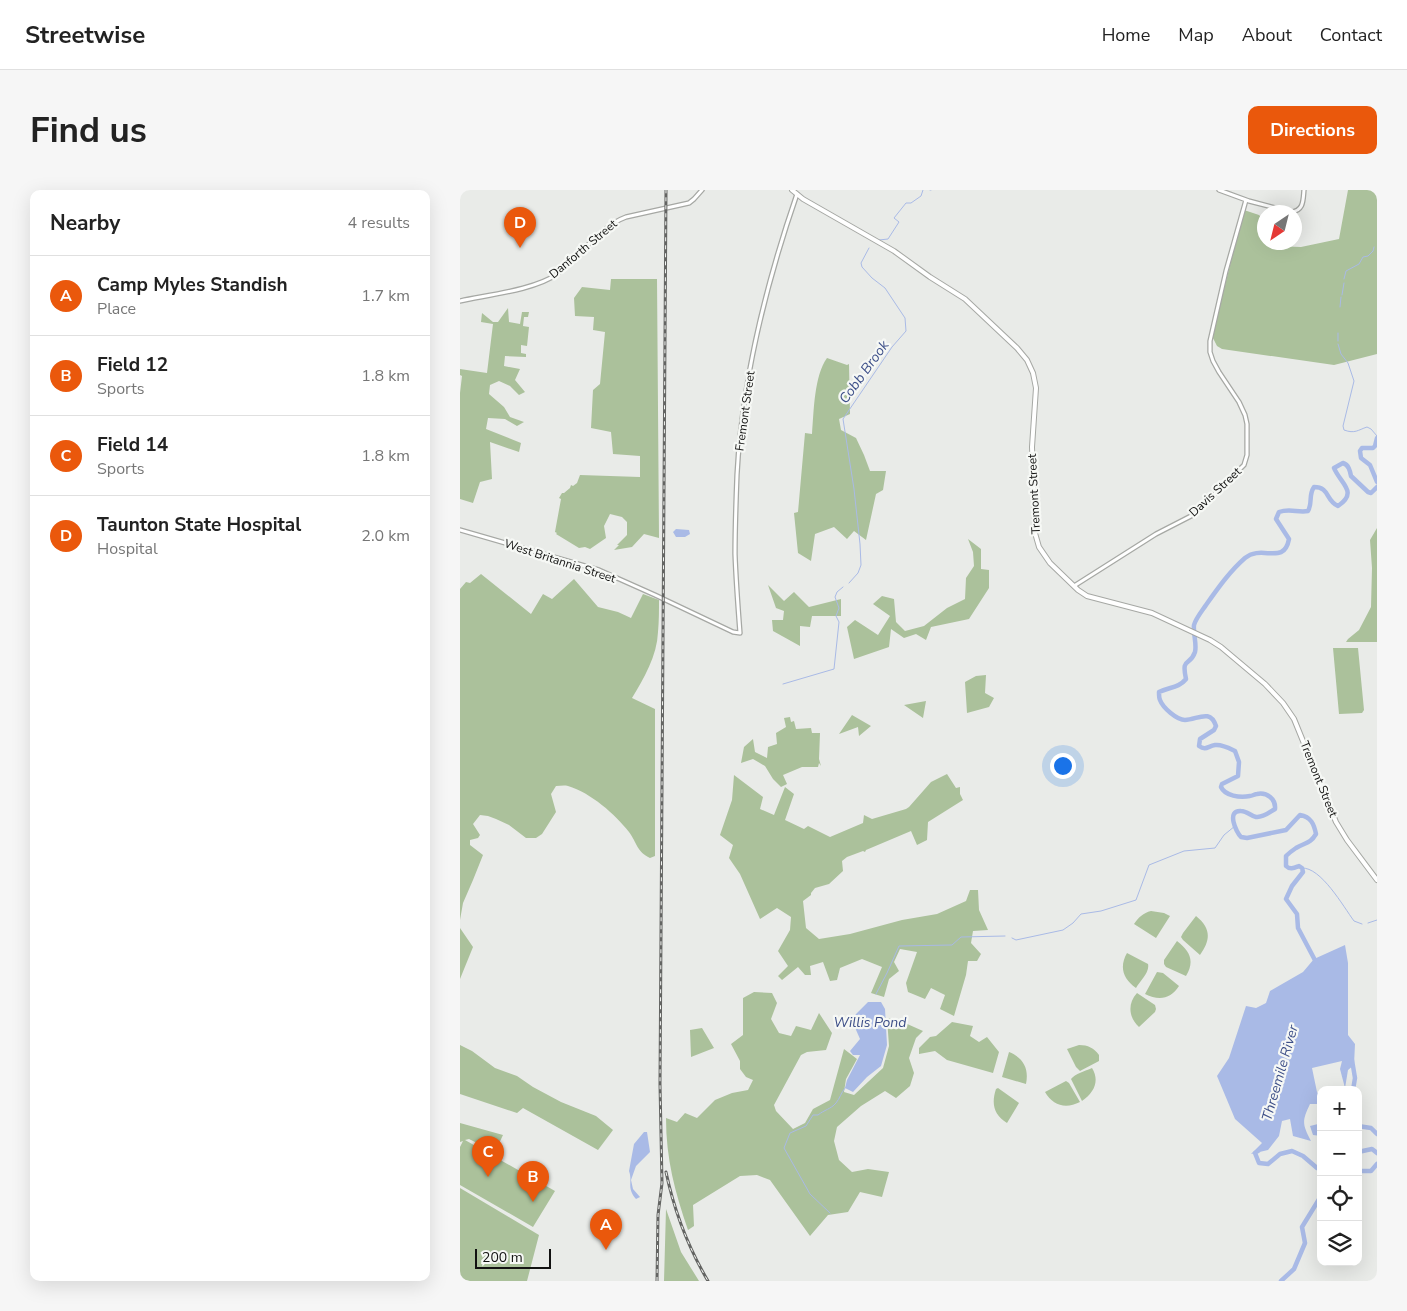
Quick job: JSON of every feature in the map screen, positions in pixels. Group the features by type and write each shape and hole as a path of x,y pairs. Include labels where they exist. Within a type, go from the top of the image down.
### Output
{"main road":[{"name":"Tremont Street","path":"792,190 894,251 965,299 1026,358 1036,385 1032,447 1036,540 1040,550 1083,594 1144,611 1201,636 1224,650 1273,692 1289,710 1300,732 1336,822 1347,840 1376,878"}],"street":[{"name":"Danforth Street","path":"460,301 548,280 616,221 688,203 702,190"},
{"path":"1219,190 1246,200 1295,212 1302,206 1304,190"},
{"name":"Fremont Street","path":"740,634 735,555 737,472 742,418 763,310 785,228 797,194"},
{"name":"Davis Street","path":"1074,586 1156,534 1195,513 1240,471 1246,462 1248,455 1247,424 1244,411 1213,361 1210,346 1212,330 1246,200"},
{"name":"West Britannia Street","path":"460,530 601,571 731,632 740,634"}],"green space":[{"path":"1348,190 1377,190 1377,354 1334,365 1222,349 1217,346 1212,336 1244,210 1257,214 1257,250 1302,250 1302,247 1339,239"},
{"path":"611,279 657,279 659,538 644,534 632,547 614,550 627,535 627,522 622,517 610,514 604,526 606,538 590,549 585,547 579,548 555,532 561,499 559,498 571,485 573,486 577,483 580,475 640,477 640,456 613,454 611,432 591,428 593,390 600,384 605,332 593,330 594,317 575,316 574,298 582,287 610,290"},
{"path":"508,308 509,322 520,324 522,312 529,312 528,317 524,317 523,326 529,327 527,346 521,345 521,353 526,354 526,357 505,356 504,366 520,369 515,380 525,392 519,395 510,386 499,381 490,385 489,394 504,407 510,417 524,422 517,426 505,419 488,418 486,429 521,443 519,452 490,442 492,479 480,482 473,503 460,499 460,393 462,376 460,375 460,369 487,373 493,324 481,322 482,313 493,322 498,322"},
{"path":"827,358 849,364 850,414 839,419 841,430 856,438 870,471 886,471 883,490 876,494 866,540 854,531 847,539 834,527 815,534 811,561 798,553 794,513 798,512 805,433 812,434 817,384 819,374"},
{"path":"1377,528 1377,642 1346,642 1359,630 1371,607 1372,568 1370,540"},
{"path":"968,539 981,549 981,569 989,570 989,588 969,619 931,627 926,640 916,634 904,638 891,629 889,647 854,659 847,627 855,620 878,635 890,616 873,604 882,596 894,599 896,622 905,631 924,626 947,608 965,599 966,578 974,566 973,552"},
{"path":"481,574 531,614 543,594 552,599 574,579 598,607 618,612 631,618 643,594 659,600 655,650 645,675 632,698 655,709 655,856 650,858 642,853 623,825 610,811 594,799 577,789 568,786 556,786 551,794 556,812 542,834 536,838 526,838 509,825 488,816 480,815 473,824 480,835 478,838 470,840 470,845 483,855 463,903 460,920 460,589 466,582 470,583"},
{"path":"768,585 784,601 794,592 809,607 841,599 841,616 812,616 810,627 800,626 800,646 773,631 772,620 783,620 784,611 776,608"},
{"path":"1333,648 1358,648 1364,710 1362,713 1339,714"},
{"path":"986,675 985,693 994,698 989,707 967,713 965,682 976,676"},
{"path":"926,701 923,718 904,705"},
{"path":"852,715 871,726 859,736 858,727 839,734"},
{"path":"790,717 791,722 794,721 796,729 811,728 812,733 820,733 819,759 821,766 819,763 818,767 802,767 783,775 787,784 781,787 773,779 765,766 753,759 741,763 744,747 753,739 755,752 767,758 768,747 777,744 776,733 786,727 784,718"},
{"path":"947,774 956,788 960,787 960,794 963,800 928,822 927,840 917,845 911,831 865,852 847,857 842,861 843,871 829,884 815,888 811,895 803,901 806,928 819,939 850,934 902,920 937,914 966,901 970,890 978,890 979,910 988,930 973,931 971,943 981,954 977,961 968,961 966,975 954,1016 940,1009 945,995 931,988 925,999 908,992 906,983 917,952 900,949 894,962 899,971 889,979 884,997 871,993 882,967 862,959 840,968 837,980 830,981 823,962 810,966 811,975 805,975 798,967 782,980 778,976 788,966 778,951 790,930 791,917 777,908 760,919 740,874 729,858 733,845 720,835 732,800 734,775 763,797 760,809 774,815 785,787 794,794 785,820 804,829 808,826 830,837 863,823 864,815 872,819 906,809 931,782"},
{"path":"1151,911 1170,916 1156,938 1134,924 1141,916"},
{"path":"1196,916 1204,925 1208,934 1204,950 1200,955 1181,937"},
{"path":"460,928 473,947 460,979"},
{"path":"1177,941 1190,957 1189,971 1186,976 1166,967 1164,964 1164,960"},
{"path":"1127,953 1148,964 1146,973 1136,988 1125,977 1123,963"},
{"path":"1157,972 1163,973 1179,986 1172,994 1164,998 1155,998 1145,994"},
{"path":"754,992 772,993 777,1003 771,1019 779,1033 791,1036 796,1026 811,1030 819,1013 832,1033 826,1050 807,1052 801,1055 774,1105 776,1111 793,1129 805,1123 813,1109 830,1100 844,1049 857,1059 846,1079 844,1092 854,1095 883,1068 889,1046 887,1018 896,1019 923,1031 916,1038 909,1058 914,1073 910,1086 896,1098 885,1091 861,1106 837,1127 834,1141 839,1160 852,1172 868,1169 889,1172 882,1197 860,1192 848,1212 828,1215 810,1236 770,1180 757,1175 740,1176 693,1205 694,1226 688,1230 672,1175 666,1133 666,1118 677,1122 685,1113 697,1118 715,1100 732,1093 748,1090 753,1080 746,1077 740,1069 740,1061 731,1044 743,1035 743,998"},
{"path":"1137,993 1155,1005 1156,1009 1139,1027 1131,1015 1132,1002"},
{"path":"952,1022 973,1026 970,1036 979,1042 987,1037 999,1052 993,1073 947,1060 935,1051 919,1054 919,1048 930,1037 936,1036"},
{"path":"702,1028 714,1048 691,1057 690,1030"},
{"path":"460,1045 472,1051 495,1068 517,1076 561,1102 596,1116 613,1130 598,1150 523,1108 517,1113 460,1094"},
{"path":"1079,1045 1090,1047 1099,1055 1099,1061 1080,1071 1067,1049"},
{"path":"1009,1052 1022,1061 1027,1074 1026,1084 1002,1077"},
{"path":"1092,1068 1096,1082 1093,1090 1082,1101 1071,1079"},
{"path":"1066,1081 1080,1102 1065,1106 1056,1103 1048,1097 1045,1092"},
{"path":"998,1088 1019,1103 1007,1123 996,1113 994,1100 996,1089"},
{"path":"460,1123 503,1135 495,1152 469,1139 465,1140 555,1191 533,1227 460,1185 460,1147 463,1141 460,1142"},
{"path":"460,1188 539,1235 527,1281 469,1281 460,1279"},
{"path":"666,1209 681,1252 699,1281 664,1281"}],"water":[{"path":"676,529 689,530 690,534 685,537 676,537 673,532"},
{"path":"1345,945 1348,963 1348,1035 1355,1044 1354,1065 1348,1070 1345,1086 1340,1069 1342,1061 1312,1068 1317,1092 1317,1104 1310,1104 1304,1122 1311,1141 1293,1136 1290,1119 1282,1121 1279,1136 1268,1150 1251,1154 1262,1143 1235,1119 1217,1076 1229,1058 1246,1006 1256,1008 1266,1003 1270,991 1303,972 1314,959"},
{"name":"Willis Pond","path":"868,1002 881,1002 885,1009 887,1045 881,1066 853,1092 845,1088 860,1055 853,1055 850,1051 860,1039 853,1023 853,1017"},
{"path":"1317,1124 1317,1136 1313,1135 1310,1126"},
{"path":"644,1132 647,1132 650,1152 636,1166 631,1180 633,1189 640,1197 636,1199 630,1188 629,1171 634,1144"}],"waterway":[{"name":"Cobb Brook","path":"879,240 888,239 899,222 894,218 906,203 911,203 921,196 923,190"},
{"path":"1344,279 1346,271 1359,264 1363,257 1368,256 1373,251 1374,247"},
{"name":"Cobb Brook","path":"849,583 858,573 861,565 854,489 843,419 892,347 906,331 905,318 885,288 862,267 861,263 869,248"},
{"path":"1342,295 1344,283"},
{"path":"1340,307 1341,297"},
{"path":"1338,333 1338,341"},
{"path":"1338,344 1341,354 1348,363 1354,381 1343,426 1344,430 1354,432 1367,427 1377,436"},
{"name":"Threemile River","path":"1377,438 1373,448 1362,448 1360,451 1361,458 1370,465 1377,482"},
{"name":"Threemile River","path":"1317,964 1298,928 1297,914 1286,899 1292,886 1303,872 1299,866 1294,868 1286,866 1286,856 1314,837 1316,834 1313,824 1307,817 1300,815 1286,830 1247,838 1241,837 1235,826 1234,814 1241,811 1261,817 1275,809 1274,802 1264,794 1246,797 1229,794 1223,790 1222,784 1238,776 1239,762 1235,751 1220,745 1205,748 1199,746 1200,739 1214,730 1216,726 1213,721 1207,716 1190,720 1178,718 1164,706 1159,692 1177,686 1186,679 1185,664 1193,657 1195,652 1195,622 1229,574 1245,558 1252,554 1277,553 1286,547 1289,539 1276,519 1279,512 1287,510 1308,511 1314,487 1323,489 1338,506 1344,501 1348,492 1334,468 1343,463 1350,470 1351,476 1368,492 1371,493 1377,487"},
{"name":"Cobb Brook","path":"783,684 834,669 839,622 836,616 839,608 835,597 837,592 843,587"},
{"path":"1012,938 1016,940 1063,930 1081,914 1101,911 1136,900 1149,865 1184,851 1215,848 1224,835 1235,826"},
{"path":"1302,868 1309,869 1324,880 1354,921 1362,924"},
{"path":"1368,923 1377,920"},
{"path":"876,994 899,946 952,945 961,937 1005,936"},
{"name":"Threemile River","path":"1352,1060 1355,1078 1354,1086"},
{"path":"830,1213 810,1194 784,1148 790,1133 806,1126 813,1115 818,1115 834,1105 845,1088"},
{"name":"Threemile River","path":"1362,1127 1371,1128 1377,1134"},
{"name":"Threemile River","path":"1362,1151 1372,1149 1377,1153"},
{"name":"Threemile River","path":"1258,1151 1255,1153 1259,1163 1268,1164 1280,1154 1292,1151 1303,1156 1317,1168"},
{"name":"Threemile River","path":"1362,1171 1371,1171 1377,1164"},
{"name":"Threemile River","path":"1281,1281 1294,1269 1305,1243 1302,1227 1317,1203"}],"railway":[{"path":"657,1281 658,1215 662,1183 660,1084 666,190"},
{"path":"666,1172 682,1228 708,1281"}],"place":[{"name":"Taunton State Hospital","path":"520,248"},
{"name":"Field 14","path":"488,1177"},
{"name":"Field 12","path":"533,1202"},
{"name":"Camp Myles Standish","path":"606,1250"}]}
